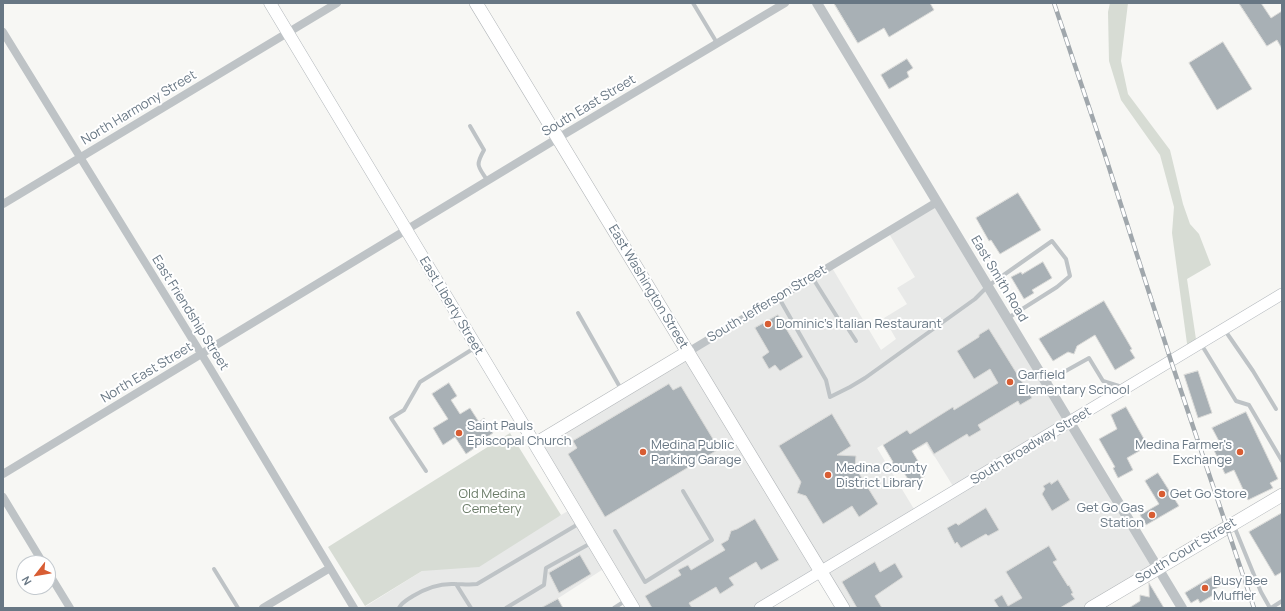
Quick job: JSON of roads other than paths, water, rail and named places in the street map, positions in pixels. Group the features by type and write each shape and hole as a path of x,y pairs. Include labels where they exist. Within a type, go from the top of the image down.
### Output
{"highway":[{"name":"East Washington Street","path":"476,3 843,608"},
{"name":"South Jefferson Street","path":"535,444 688,352"},
{"name":"East Liberty Street","path":"535,444 631,604"},
{"name":"South Court Street","path":"1100,606 1158,568 1282,495"}],"main road":[{"name":"East Liberty Street","path":"270,3 535,444"},
{"name":"South Broadway Street","path":"760,608 1282,294"}],"street":[{"name":"North Harmony Street","path":"3,204 337,3"},
{"name":"South East Street","path":"406,230 785,3"},
{"name":"East Smith Road","path":"817,3 1182,608"},
{"name":"East Friendship Street","path":"3,32 201,354 354,608"},
{"name":"South Jefferson Street","path":"688,352 937,202"},
{"name":"North East Street","path":"3,474 406,230"},
{"path":"3,497 38,555"},
{"path":"263,608 330,568"},
{"path":"56,585 70,608"}],"lane":[{"path":"692,3 717,43"},
{"path":"470,126 484,150 478,161 478,165 488,181"},
{"path":"778,297 826,380 830,397 865,378 974,299 988,286 1052,242 1066,259 1070,276 1057,287 1007,318"},
{"path":"812,277 839,320 845,324 856,341"},
{"path":"578,314 623,391"},
{"path":"1224,329 1253,371 1276,409"},
{"path":"1201,343 1236,401 1249,405 1282,461"},
{"path":"426,471 391,418 404,410 420,382 476,347"},
{"path":"1046,382 1089,358 1102,381 1126,388"},
{"path":"615,531 645,582 712,540 683,490"},
{"path":"399,608 403,602 423,589 432,586 477,584 581,522"},
{"path":"1233,524 1261,592 1270,608 1282,600"},
{"path":"506,608 544,585 546,568 593,541"},
{"path":"214,569 238,608"},
{"path":"456,584 471,608"},
{"path":"614,608 631,604"}],"railway":[{"path":"1054,3 1105,155 1171,361 1254,608"}],"place":[{"name":"Dominic’s Italian Restaurant","path":"768,324"},
{"name":"Garfield Elementary School","path":"1010,382"},
{"name":"Saint Pauls Episcopal Church","path":"459,433"},
{"name":"Medina Public Parking Garage","path":"643,452"},
{"name":"Medina Farmer's Exchange","path":"1240,452"},
{"name":"Medina County District Library","path":"828,475"},
{"name":"Get Go Store","path":"1162,494"},
{"name":"Get Go Gas Station","path":"1152,515"},
{"name":"Busy Bee Muffler","path":"1205,588"}],"park label":[{"name":"Old Medina Cemetery","path":"492,502"}]}
